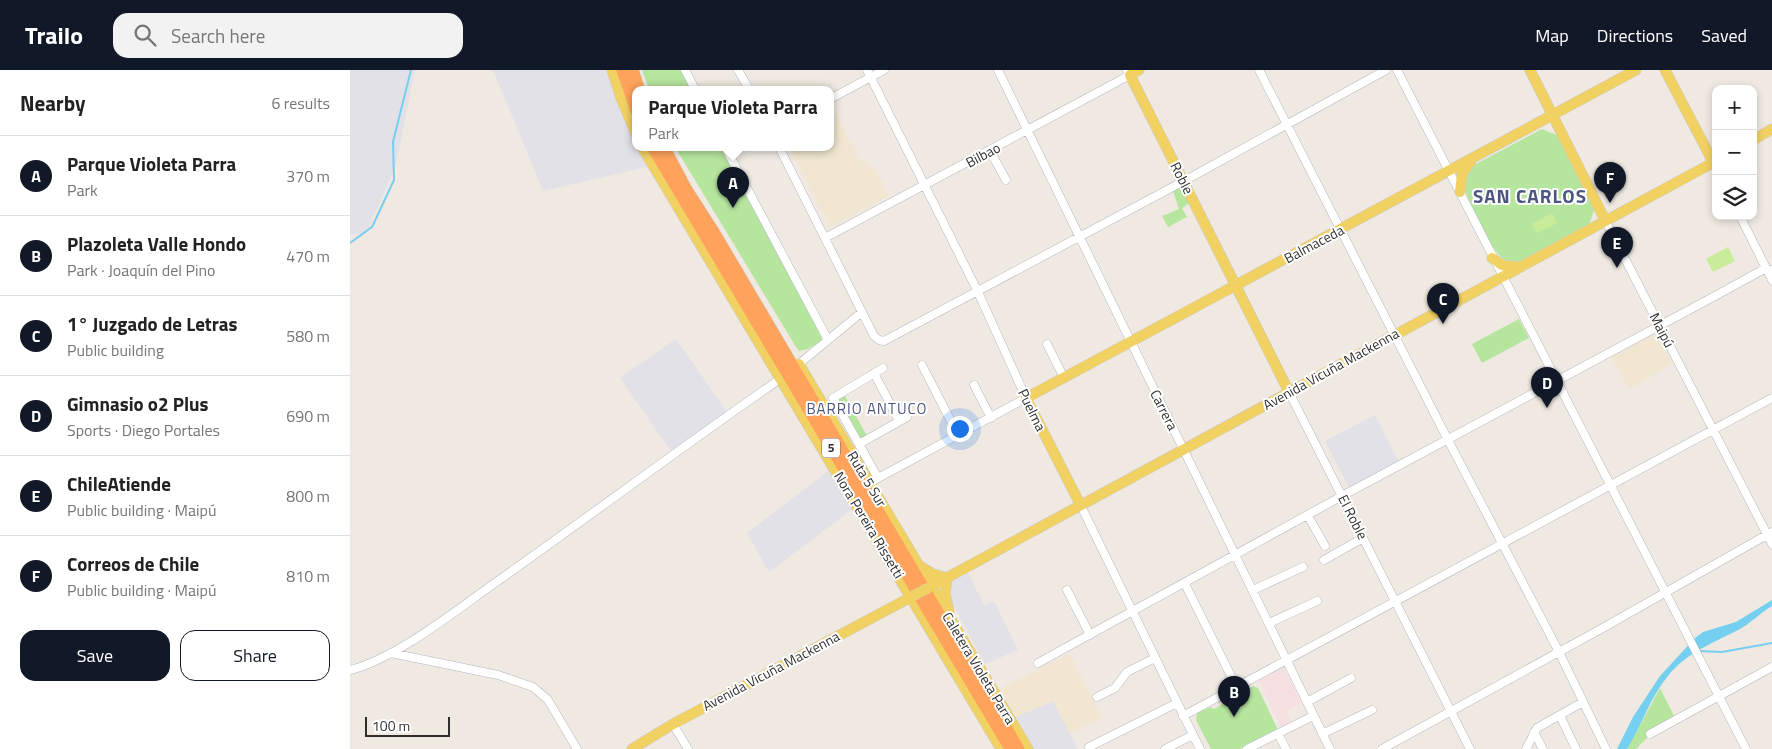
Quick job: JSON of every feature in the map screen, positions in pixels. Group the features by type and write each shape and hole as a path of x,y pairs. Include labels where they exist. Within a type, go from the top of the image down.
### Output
{"highway":[{"path":"622,70 632,99"},
{"path":"633,70 639,86"},
{"name":"Ruta 5 Sur","path":"654,151 1010,749"},
{"name":"Ruta 5 Sur","path":"666,151 687,190 714,232 1019,749"},
{"path":"714,232 757,294 799,364"}],"main road":[{"path":"612,70 632,124"},
{"name":"Maipú","path":"1530,70 1605,220"},
{"name":"Balmaceda","path":"1026,398 1636,70"},
{"path":"1666,70 1712,158"},
{"name":"Roble","path":"1132,72 1235,286"},
{"path":"1536,125 1552,129 1563,136"},
{"path":"1757,138 1772,129"},
{"name":"Nora Pereira Rissetti","path":"644,151 1001,749"},
{"path":"1460,192 1462,174 1473,159"},
{"name":"Avenida Vicuña Mackenna","path":"632,749 673,724 912,597 1605,220 1712,166"},
{"path":"1586,231 1595,217 1596,200"},
{"path":"1492,258 1506,266 1524,265"},
{"name":"El Roble","path":"1235,286 1289,392"},
{"name":"Caletera Violeta Parra","path":"799,364 874,480 929,587 1028,749"},
{"name":"Puelma","path":"1026,398 1080,504"},
{"path":"917,565 933,574 947,578 945,594 952,623"}],"street":[{"path":"685,70 693,86"},
{"path":"738,70 747,86"},
{"path":"834,96 869,74 884,70"},
{"name":"Carrera","path":"998,70 1130,342 1237,555 1330,749"},
{"path":"1260,70 1448,440 1504,544 1606,749"},
{"path":"781,151 862,312 879,340 884,341 1184,181 1386,70"},
{"path":"1397,70 1746,749"},
{"name":"Bilbao","path":"825,238 1027,131 1132,72"},
{"name":"Puelma","path":"869,74 978,292 1026,398"},
{"path":"728,151 828,340"},
{"path":"990,151 1006,180"},
{"name":"Maipú","path":"1605,220 1714,430 1770,533 1772,544"},
{"path":"1742,220 1769,270 1772,280"},
{"path":"1038,663 1185,584 1342,496 1660,325 1769,270"},
{"path":"799,364 862,312"},
{"path":"1046,344 1064,378"},
{"path":"922,365 958,435"},
{"path":"874,480 859,444 833,398 884,368"},
{"path":"874,373 899,421"},
{"path":"350,670 368,665 391,653 472,599 780,379"},
{"path":"974,385 991,418"},
{"name":"El Roble","path":"1289,392 1470,749"},
{"name":"Balmaceda","path":"874,480 1026,398"},
{"path":"1183,716 1772,398"},
{"path":"859,444 907,417"},
{"name":"Puelma","path":"1080,504 1200,749"},
{"path":"1308,516 1325,546"},
{"path":"1382,749 1770,533"},
{"path":"1324,560 1363,538"},
{"path":"1253,590 1302,567"},
{"path":"1185,584 1237,688"},
{"path":"1067,590 1090,635"},
{"path":"1269,622 1317,601"},
{"path":"391,653 498,675 533,687 548,700 577,749"},
{"path":"1097,697 1115,688 1127,672 1155,658"},
{"path":"1650,734 1772,668"},
{"path":"1307,702 1351,678"},
{"path":"1526,749 1537,728 1584,702"},
{"path":"1094,747 1177,703"},
{"path":"1322,734 1372,710"},
{"path":"1247,749 1313,716"},
{"path":"1560,716 1576,749"},
{"path":"673,724 688,749"},
{"path":"1534,732 1542,749"},
{"path":"1278,734 1286,749"},
{"path":"1165,749 1193,735"}],"shaded area":[{"path":"350,70 415,70 396,165 366,234 359,235 350,234"},
{"path":"493,70 610,70 632,130 632,151 642,151 651,166 543,191"},
{"path":"834,110 861,162 865,160 875,169 889,196 830,227 791,151 834,151"},
{"path":"1656,332 1672,364 1629,389 1611,357"},
{"path":"676,339 727,412 671,451 620,378"},
{"path":"1375,415 1399,462 1350,489 1325,441"},
{"path":"832,468 855,507 769,572 747,533"},
{"path":"968,573 984,605 994,601 1018,650 985,664 951,601 951,581"},
{"path":"1070,653 1102,718 1070,734 1053,701 1016,717 999,689"},
{"path":"1284,668 1301,703 1285,711 1291,722 1281,727 1259,680"},
{"path":"1053,701 1078,749 1034,749 1016,717"}],"green space":[{"path":"642,70 681,70 689,86 648,86"},
{"path":"1542,129 1559,136 1595,208 1589,225 1516,264 1508,262 1499,255 1485,234 1464,188 1464,178 1472,166"},
{"path":"677,151 723,151 822,335 821,341 808,349 799,351"},
{"path":"1181,186 1191,202 1182,208 1187,217 1168,227 1162,216 1179,209 1173,191"},
{"path":"1552,213 1557,223 1537,233 1532,224"},
{"path":"1728,247 1735,261 1713,272 1706,259"},
{"path":"1519,319 1529,338 1482,363 1472,344"},
{"path":"844,394 867,436 861,439 837,397"},
{"path":"1253,686 1258,688 1278,730 1240,749 1211,749 1196,720 1197,713 1210,707 1214,709"},
{"path":"1660,688 1676,720 1650,735 1636,749 1627,749"}],"water":[{"path":"1772,600 1772,606 1747,625 1700,649 1675,668 1656,693 1627,749 1617,749 1633,717 1660,676 1694,639 1703,632 1736,622"}],"waterway":[{"path":"350,243 372,227 394,180 393,142 411,70"},
{"path":"1698,651 1722,652 1772,643"}],"place":[{"name":"Correos de Chile","path":"1610,203"},
{"name":"Parque Violeta Parra","path":"733,208"},
{"name":"ChileAtiende","path":"1617,268"},
{"name":"1° Juzgado de Letras","path":"1443,324"},
{"name":"Gimnasio o2 Plus","path":"1547,408"},
{"name":"Plazoleta Valle Hondo","path":"1234,717"}],"district":[{"name":"SAN CARLOS","path":"1530,196"},
{"name":"BARRIO ANTUCO","path":"867,409"}]}
